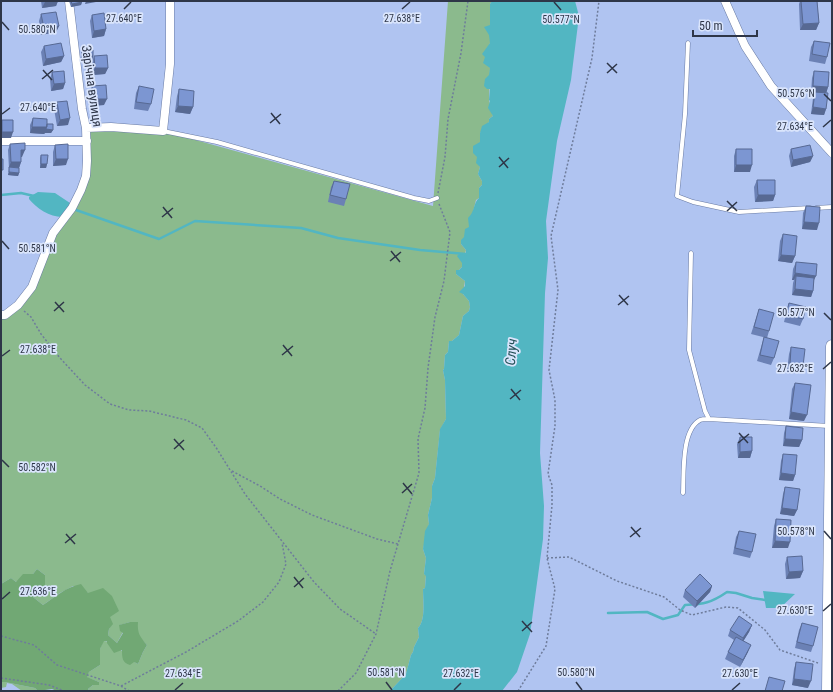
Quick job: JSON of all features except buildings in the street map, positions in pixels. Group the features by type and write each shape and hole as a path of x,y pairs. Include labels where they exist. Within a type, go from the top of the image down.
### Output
{"main road":[{"path":"830,689 832,346"}],"street":[{"name":"Зарічна вулиця","path":"1,315 5,315 18,305 32,287 53,233 72,208 86,176 86,128 82,109 69,1"},
{"path":"86,128 111,127 162,131 170,64 170,1"},
{"path":"726,1 746,46 771,86 832,152"},
{"path":"1,142 87,141"}],"lane":[{"path":"688,43 685,114 677,196 693,202 739,212 832,207"},
{"path":"162,131 217,142 414,198 429,201 437,198"},
{"path":"691,253 689,350 705,411 709,418"},
{"path":"683,493 685,447 690,431 700,420 709,418 831,426"}],"path":[{"path":"338,691 356,673 376,634 390,571 419,473 418,439 425,408 428,368 436,317 444,281 450,232 437,198 445,157 448,119 461,53 468,1"},
{"path":"518,691 546,646 555,589 547,558 552,505 552,485 548,474 555,426 555,400 549,370 558,290 550,236 592,58 599,1"},
{"path":"18,305 31,317 41,334 60,358 85,385 110,404 129,410 149,411 180,418 202,428 218,449 245,494 314,582 340,609 376,634"},
{"path":"230,470 260,486 280,499 312,515 377,539 398,544"},
{"path":"121,686 186,652 238,621 263,602 279,582 286,564 281,541"},
{"path":"547,558 569,557 617,581 664,598 680,610 692,615 726,607 738,608 765,630 780,650 830,667"},
{"path":"1,636 34,645 57,665 121,686 128,691"},
{"path":"1,678 49,685 64,691"}],"shaded area":[{"path":"448,1 492,1 490,4 490,43 485,57 490,68 489,100 493,116 489,119 489,122 480,133 477,157 480,167 478,174 482,181 482,185 479,188 479,198 476,200 469,228 461,244 466,250 462,267 459,270 456,270 456,274 465,281 463,294 469,301 470,307 469,311 463,316 459,335 452,341 449,341 448,352 445,355 443,370 445,380 446,419 440,430 435,478 432,486 432,498 428,515 429,524 423,549 426,558 424,574 426,575 425,588 423,589 423,615 421,624 418,628 419,637 411,655 406,674 390,691 89,691 88,689 93,685 99,685 99,682 86,677 89,672 100,665 100,649 103,641 112,643 138,664 147,645 139,637 137,630 130,622 120,625 123,632 117,643 108,635 112,624 88,593 73,586 43,605 33,597 35,586 42,590 45,575 37,569 33,574 16,582 11,578 1,584 1,315 5,315 32,287 53,233 81,190 86,128 163,131 433,206"},
{"path":"37,569 45,575 45,586 42,590 35,586 33,597 43,605 66,590 81,584 88,593 103,588 112,596 119,611 110,617 113,624 109,629 108,635 117,643 123,633 120,631 119,625 130,622 138,622 140,635 142,640 147,645 138,664 134,662 130,665 125,663 122,657 122,650 114,653 107,641 104,641 100,649 100,665 89,672 87,677 99,682 99,685 93,685 88,689 89,691 57,691 52,689 38,691 35,688 1,682 1,584 11,578 16,582 23,574 33,574"},
{"path":"1,682 5,682 35,688 38,691 22,691 12,684 7,683 6,687 1,688"}],"water":[{"name":"Случ","path":"492,1 575,1 579,16 571,80 557,141 546,221 548,258 545,293 540,453 544,506 543,539 530,634 517,672 502,691 390,691 406,674 411,655 419,637 418,628 421,625 423,615 423,589 425,588 426,576 424,574 426,558 423,549 425,531 429,524 428,515 432,498 432,486 435,478 440,429 446,419 445,380 443,370 445,355 448,352 449,341 452,341 459,335 463,316 469,311 470,307 469,301 459,292 465,286 465,281 456,274 456,270 459,270 462,267 462,263 457,256 460,253 466,253 466,250 461,244 461,240 464,237 465,229 469,227 468,218 479,198 479,188 482,185 482,181 478,174 480,167 476,163 477,157 473,153 473,146 480,142 482,126 489,122 489,119 493,116 488,108 490,101 490,89 487,89 484,86 485,79 489,75 490,68 483,63 485,57 482,54 490,43 489,35 484,27 490,25 490,4"},
{"path":"38,192 55,193 71,205 62,217 48,214 35,206 29,199 29,197"},
{"path":"763,591 795,594 780,608 766,608"}],"waterway":[{"path":"1,195 21,193 34,196"},
{"path":"76,210 159,239 195,221 301,228 338,238 420,250 466,254"},
{"path":"608,613 647,612 663,619 678,615 685,605 707,602 716,599 727,592 765,600"}]}
